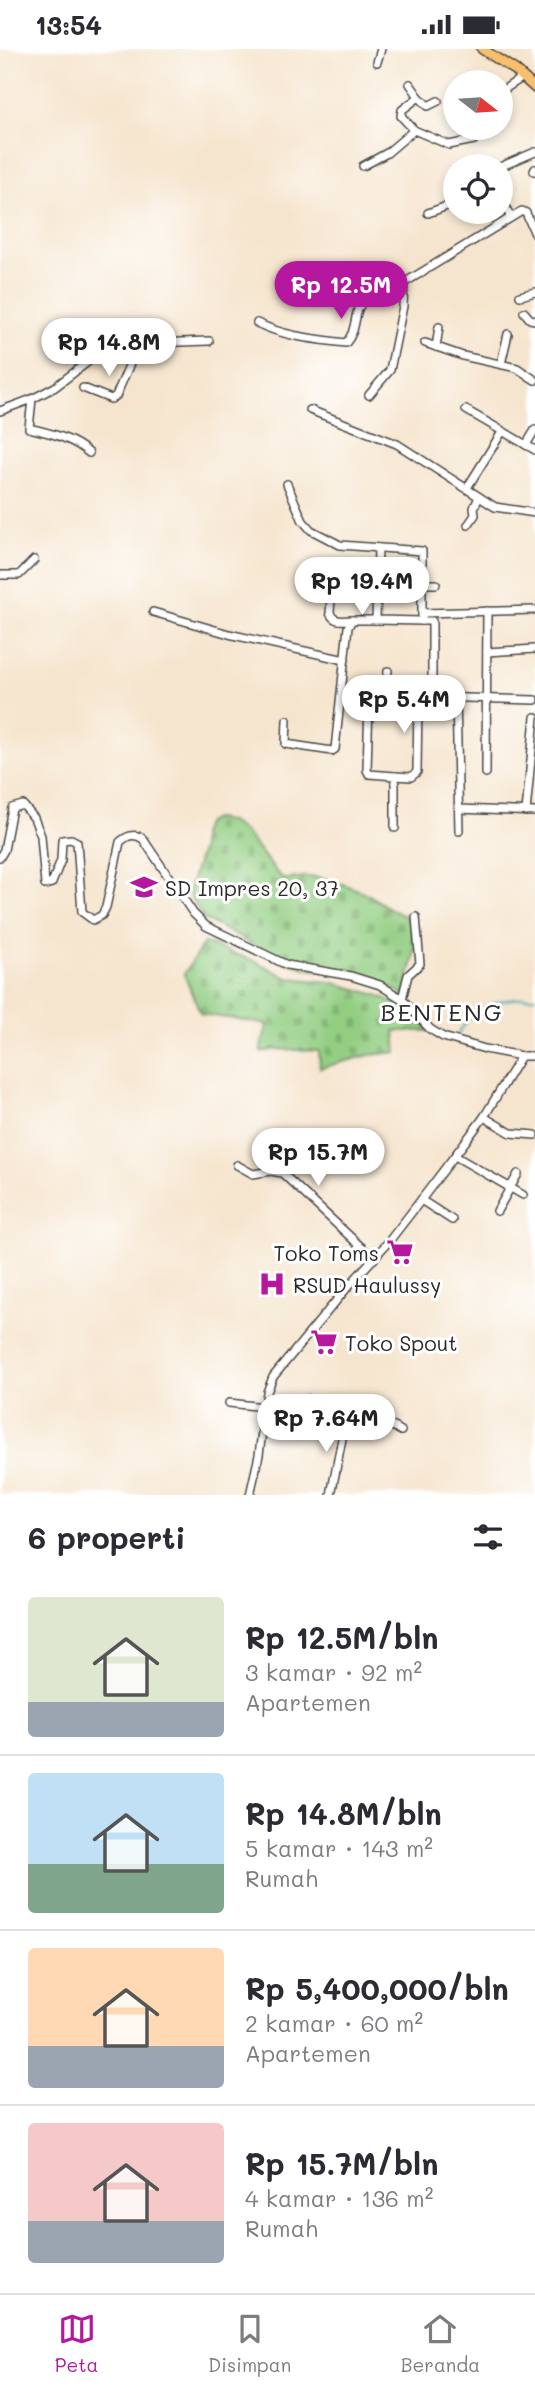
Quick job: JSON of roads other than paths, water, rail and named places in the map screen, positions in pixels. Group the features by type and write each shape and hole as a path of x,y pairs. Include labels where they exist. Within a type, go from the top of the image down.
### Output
{"main road":[{"path":"482,49 535,88"}],"street":[{"path":"377,62 381,49"},
{"path":"513,84 523,77"},
{"path":"410,83 428,106 438,101"},
{"path":"419,97 400,113 403,120 414,130 453,146 474,140"},
{"path":"363,166 387,153 414,130"},
{"path":"513,161 535,152"},
{"path":"428,213 443,207"},
{"path":"513,216 524,211 535,235"},
{"path":"257,323 296,338 346,343 353,334 359,304 366,297 386,286 404,283 499,224"},
{"path":"369,395 390,370 403,306 404,283"},
{"path":"520,296 535,292"},
{"path":"524,313 535,320"},
{"path":"436,347 439,327"},
{"path":"501,363 508,334"},
{"path":"0,411 55,387 112,347 125,343 209,341"},
{"path":"157,359 158,343"},
{"path":"425,343 463,356 517,368 535,380"},
{"path":"83,388 111,399 116,396 131,361 112,347"},
{"path":"32,399 29,428 68,440 82,446 89,453"},
{"path":"466,409 535,450"},
{"path":"310,410 397,444 501,509 535,513"},
{"path":"526,445 535,430"},
{"path":"467,488 502,432"},
{"path":"287,484 298,514 311,530 340,545 422,551 422,617"},
{"path":"468,525 475,515 474,508 480,497"},
{"path":"376,620 377,548"},
{"path":"0,576 19,575 34,560"},
{"path":"436,584 332,584 330,613 335,620 352,621 535,610"},
{"path":"486,773 487,611"},
{"path":"153,612 229,634 345,660"},
{"path":"432,617 432,697"},
{"path":"287,720 286,744 332,751 337,745 348,627 352,621"},
{"path":"487,652 535,649"},
{"path":"385,702 387,671"},
{"path":"341,702 385,702 432,697 535,700"},
{"path":"456,697 459,831"},
{"path":"369,702 367,772 371,775 411,776 417,772 418,699"},
{"path":"459,809 531,812 535,717"},
{"path":"395,776 395,828"},
{"path":"0,857 4,850 12,808 23,805 34,818 41,836 47,887 52,883 60,866 62,840 67,838 77,842 82,912 93,920 99,917 106,907 120,842 128,836 138,835 188,906 206,926 287,965 366,980 402,999 435,1034 475,1047 535,1056"},
{"path":"402,999 408,975 420,964 416,917"},
{"path":"250,1495 267,1392 276,1372 421,1200 484,1117 521,1056"},
{"path":"484,1117 511,1133 535,1135"},
{"path":"455,1156 523,1195"},
{"path":"237,1165 253,1174 271,1171 282,1173 374,1259"},
{"path":"497,1210 518,1174"},
{"path":"421,1200 452,1220"},
{"path":"308,1399 309,1422"},
{"path":"331,1495 353,1405 364,1401"},
{"path":"229,1403 264,1407"},
{"path":"262,1427 349,1418 387,1423 401,1431"}],"waterway":[{"path":"456,1039 462,1027 478,1011 511,999 535,997"}],"place":[{"name":"SD Impres 20, 37","path":"144,887"},
{"name":"Toko Toms","path":"400,1252"},
{"name":"RSUD Haulussy","path":"272,1284"},
{"name":"Toko Spout","path":"324,1342"}],"district":[{"name":"BENTENG","path":"442,1011"}]}
